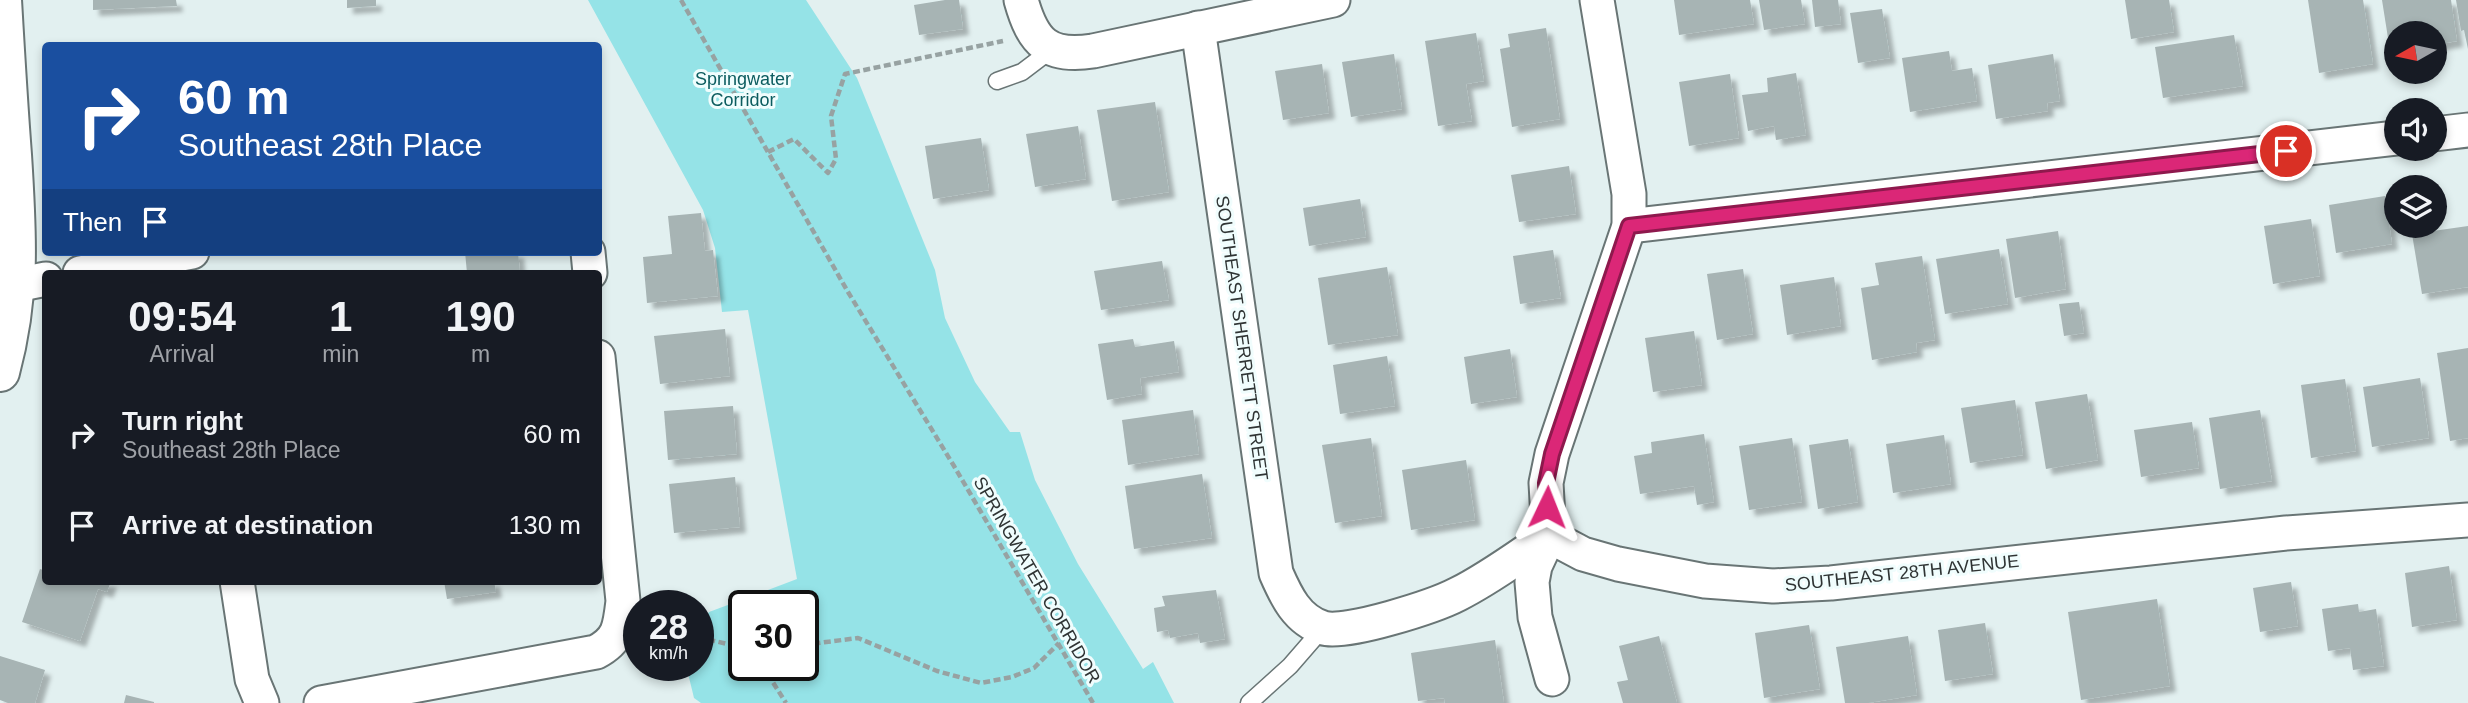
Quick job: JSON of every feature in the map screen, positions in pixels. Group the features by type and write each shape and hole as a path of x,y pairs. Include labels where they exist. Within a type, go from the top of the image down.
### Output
{"main road":[{"path":"0,372 9,337 31,282 17,234 2,0"}],"street":[{"path":"1021,0 1029,22 1044,42 1066,54 1333,0"},
{"path":"1552,679 1535,618 1531,582 1535,566 1549,536 1546,483 1552,454 1629,226 1629,194 1597,0"},
{"name":"SOUTHEAST SHERRETT STREET","path":"1198,28 1276,573 1293,607 1307,620 1323,628"},
{"path":"2447,132 2468,130"},
{"path":"1629,226 2384,139"},
{"path":"105,270 188,260"},
{"path":"321,703 596,652 610,645 620,626 623,601 602,396"},
{"name":"SOUTHEAST 28TH AVENUE","path":"1549,536 1583,554 1618,564 1705,580 1773,586 1831,583 2286,533 2468,520"},
{"path":"1323,628 1340,630 1357,627 1455,596 1549,536"},
{"path":"238,585 252,679 262,703"}],"lane":[{"path":"997,82 1022,72 1044,42"},
{"path":"1249,703 1290,666 1323,628"}],"path":[{"name":"SPRINGWATER CORRIDOR","path":"681,0 848,292 1093,703"},
{"path":"768,152 794,139 828,173 836,159 831,116 845,74 1044,42"},
{"path":"819,643 858,638 937,671 981,683 1012,677 1034,668 1059,643"},
{"path":"772,681 786,703"}],"green space":[{"name":"Springwater Corridor","path":"588,0 806,0 857,78 935,270 945,318 975,382 1010,432 1020,432 1035,480 1078,564 1143,669 1153,662 1174,703 701,703 694,698 690,681 714,681 714,610 728,605 728,681 819,681 819,590 768,590 797,579 748,310 722,312 715,248 703,210"}],"building":[{"path":"93,0 176,0 177,6 93,10"},
{"path":"347,0 376,0 376,6 347,8"},
{"path":"959,0 963,29 919,35 914,5"},
{"path":"1674,0 1750,0 1754,24 1679,35"},
{"path":"1759,0 1801,0 1805,24 1764,30"},
{"path":"1812,0 1838,0 1841,24 1815,27"},
{"path":"2125,0 2169,0 2174,32 2131,39"},
{"path":"2308,0 2363,0 2373,64 2319,73"},
{"path":"2382,0 2451,0 2457,41 2447,43 2447,21 2385,21"},
{"path":"2456,0 2468,0 2468,49 2464,30 2461,31"},
{"path":"1882,9 1890,58 1858,63 1850,13"},
{"path":"1546,28 1560,119 1512,127 1500,49 1510,47 1508,34"},
{"path":"1476,33 1484,81 1466,84 1472,121 1438,126 1425,41"},
{"path":"2234,35 2243,86 2163,98 2155,47"},
{"path":"1949,51 1952,71 1972,68 1977,101 1910,112 1902,58"},
{"path":"1394,54 1402,109 1351,117 1342,62"},
{"path":"2053,54 2060,101 2047,103 2048,111 1996,119 1988,65"},
{"path":"1322,64 1329,113 1283,120 1275,71"},
{"path":"1796,73 1806,135 1776,140 1774,126 1748,131 1742,95 1768,92 1767,78"},
{"path":"1730,74 1739,138 1689,146 1679,82"},
{"path":"1155,102 1169,192 1112,201 1097,110"},
{"path":"1078,126 1086,179 1035,187 1026,134"},
{"path":"981,138 989,190 933,199 925,146"},
{"path":"1569,166 1576,214 1519,222 1511,175"},
{"path":"2384,196 2384,238 2391,238 2392,244 2336,253 2329,205"},
{"path":"1360,199 1366,237 1309,246 1303,208"},
{"path":"701,213 705,251 713,250 718,296 647,303 643,257 672,254 668,216"},
{"path":"2311,219 2320,276 2273,284 2264,226"},
{"path":"2468,226 2468,287 2422,294 2413,238 2447,238 2447,229"},
{"path":"2058,231 2066,289 2015,298 2006,239"},
{"path":"1999,249 2008,304 1945,314 1936,259"},
{"path":"1553,250 1561,298 1520,304 1513,256"},
{"path":"465,256 518,256 520,270 467,270"},
{"path":"1922,256 1935,340 1916,343 1917,352 1872,360 1861,288 1879,285 1875,263"},
{"path":"1162,261 1169,300 1101,310 1094,271"},
{"path":"1387,267 1398,335 1328,345 1318,278"},
{"path":"1743,269 1753,334 1717,340 1707,274"},
{"path":"1834,277 1841,326 1787,335 1780,285"},
{"path":"2079,302 2084,333 2064,336 2059,304"},
{"path":"725,329 730,376 660,384 654,336"},
{"path":"1694,331 1702,385 1653,392 1645,338"},
{"path":"1133,339 1135,347 1174,341 1179,372 1140,378 1142,394 1107,400 1098,344"},
{"path":"2468,348 2468,438 2450,441 2437,353"},
{"path":"1510,349 1517,397 1471,404 1464,357"},
{"path":"1387,356 1395,406 1340,414 1333,365"},
{"path":"2420,378 2429,438 2372,447 2363,387"},
{"path":"2345,379 2356,451 2311,458 2301,385"},
{"path":"2087,394 2098,460 2046,469 2035,402"},
{"path":"2015,400 2023,455 1970,463 1961,408"},
{"path":"733,406 737,454 668,460 664,411"},
{"path":"1193,410 1199,454 1128,465 1122,420"},
{"path":"2260,410 2272,481 2220,489 2209,418"},
{"path":"2192,422 2199,468 2141,477 2134,430"},
{"path":"1704,434 1714,502 1697,505 1694,486 1640,494 1634,456 1652,453 1651,442"},
{"path":"1944,435 1951,484 1893,493 1886,444"},
{"path":"1371,438 1382,516 1335,523 1322,445"},
{"path":"1792,438 1802,502 1749,510 1739,446"},
{"path":"1848,439 1858,502 1818,509 1809,445"},
{"path":"1466,460 1475,520 1411,530 1402,470"},
{"path":"1202,474 1212,538 1134,549 1125,486"},
{"path":"735,477 740,527 674,533 669,484"},
{"path":"2449,566 2457,620 2412,627 2405,573"},
{"path":"40,569 42,585 110,585 107,592 98,589 80,641 22,622"},
{"path":"2291,582 2298,626 2260,632 2253,588"},
{"path":"445,585 495,585 496,592 447,599"},
{"path":"1216,590 1225,639 1200,643 1198,633 1170,638 1168,630 1157,632 1154,608 1165,606 1162,596"},
{"path":"2157,599 2170,686 2081,700 2068,612"},
{"path":"2358,604 2359,612 2376,609 2384,666 2353,670 2350,648 2328,651 2322,609"},
{"path":"1985,623 1993,674 1945,681 1938,630"},
{"path":"1809,625 1820,689 1764,698 1755,633"},
{"path":"1659,636 1677,703 1623,703 1617,682 1628,680 1619,646"},
{"path":"1908,636 1917,695 1868,703 1845,703 1836,647"},
{"path":"1495,640 1504,703 1445,703 1444,698 1418,701 1411,653"},
{"path":"0,656 45,670 35,703 8,703 0,700"},
{"path":"126,695 154,702 154,703 124,703"}],"route":[{"path":"1547,507 1546,483 1552,454 1629,226 2286,151"}]}
